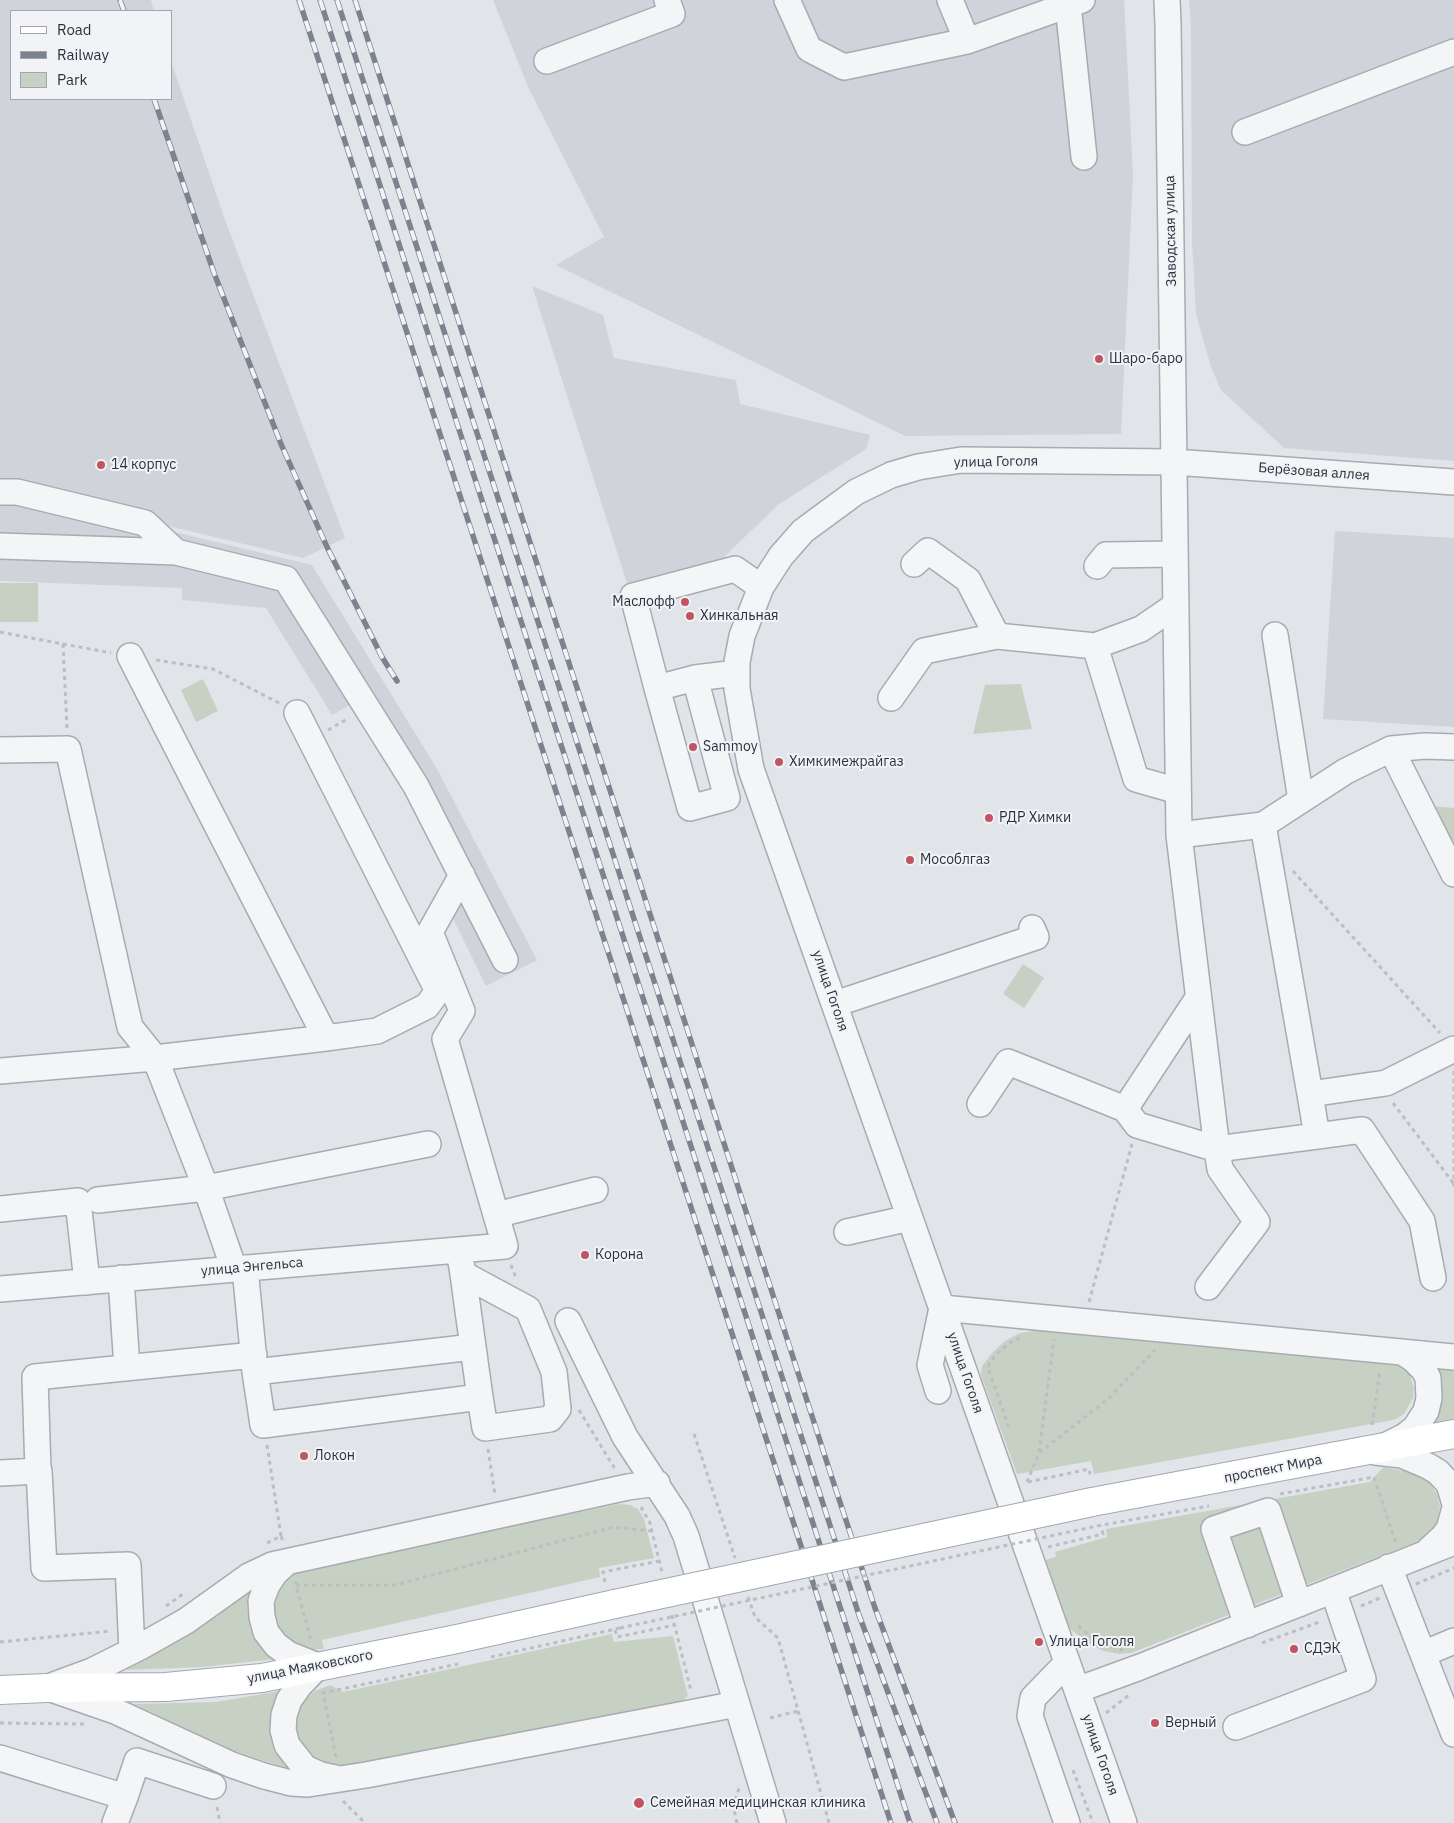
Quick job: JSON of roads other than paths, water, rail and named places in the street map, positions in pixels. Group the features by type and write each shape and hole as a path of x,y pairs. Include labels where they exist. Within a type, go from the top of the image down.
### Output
{"main road":[{"name":"проспект Мира","path":"614,1611 1095,1508 1454,1434"},
{"name":"улица Маяковского","path":"0,1690 121,1688 262,1678 457,1639 614,1611"}],"street":[{"path":"547,61 672,14 667,0"},
{"path":"787,0 809,49 844,67 967,42 1075,3 1084,156"},
{"path":"950,0 967,42"},
{"name":"Заводская улица","path":"1167,0 1179,835 1220,1169 1257,1222 1208,1288"},
{"path":"1245,132 1454,52"},
{"name":"улица Гоголя","path":"1124,1823 751,768 740,713 737,689 737,662 742,636 761,587 781,556 803,531 856,492 891,475 918,467 961,460 1174,462"},
{"name":"Берёзовая аллея","path":"1174,462 1454,482"},
{"path":"0,492 17,492 145,523 176,552"},
{"path":"0,546 176,552 286,579 416,786 505,960"},
{"path":"914,564 928,551 968,580 997,636"},
{"path":"1097,566 1106,555 1175,554"},
{"path":"695,678 727,798 690,808 633,596 735,569 761,587"},
{"path":"891,698 924,651 997,636 1095,646 1141,629 1176,605"},
{"path":"1275,635 1301,800"},
{"path":"1095,646 1136,779 1178,791"},
{"path":"130,656 326,1038"},
{"path":"657,688 695,678 737,673"},
{"path":"0,1071 155,1058 377,1031 427,1006 438,991 297,713"},
{"path":"1179,835 1263,825 1346,771 1390,748 1454,746"},
{"path":"1390,748 1454,874"},
{"path":"0,750 68,749 130,1028 155,1058 239,1269 255,1363 263,1425 480,1397"},
{"path":"1263,825 1317,1136"},
{"path":"462,875 430,932 462,1011 445,1039 496,1215 595,1190"},
{"path":"835,1004 1036,937 1032,928"},
{"path":"1131,1117 1198,998"},
{"path":"1310,1094 1386,1083 1454,1049"},
{"path":"980,1104 1008,1062 1131,1117 1217,1149 1362,1130 1422,1221 1433,1278"},
{"path":"98,1200 206,1188 428,1144"},
{"path":"0,1209 78,1201 87,1282"},
{"name":"улица Энгельса","path":"0,1289 239,1269 461,1262 505,1246 496,1215"},
{"path":"847,1232 910,1218"},
{"path":"461,1262 528,1309 554,1372 558,1409 550,1419 485,1428 461,1262"},
{"path":"121,1278 127,1368"},
{"path":"938,1391 930,1365 942,1308 1454,1357"},
{"path":"568,1321 625,1437 657,1483 677,1516 686,1536 773,1823"},
{"path":"132,1651 128,1565 44,1568 35,1377 127,1368 255,1363 473,1347"},
{"path":"1365,1452 1405,1436 1420,1422 1426,1411 1429,1398 1428,1378 1420,1364 1404,1353"},
{"path":"1365,1452 1402,1455 1428,1466 1438,1472 1448,1484 1454,1501"},
{"path":"0,1473 38,1471"},
{"path":"47,1688 92,1671 132,1651 186,1621 248,1576 272,1565 657,1483"},
{"path":"1252,1635 1214,1529 1268,1511 1299,1604"},
{"path":"1402,1562 1429,1550 1443,1537 1449,1530 1454,1511"},
{"path":"1077,1690 1140,1667 1252,1635 1299,1604 1454,1542"},
{"path":"290,1561 275,1574 267,1585 261,1601 262,1617 266,1632 276,1645 288,1654 318,1666 289,1700 284,1715 283,1730 287,1745 305,1768 320,1775 342,1790"},
{"path":"1402,1562 1398,1591 1454,1734"},
{"path":"1236,1727 1363,1679 1333,1590"},
{"path":"1423,1654 1454,1641"},
{"path":"1067,1663 1033,1698 1030,1716 1067,1823"},
{"path":"47,1688 114,1711 232,1765 291,1783 342,1790 366,1776 737,1704"},
{"path":"1091,1731 1112,1745 1140,1823"},
{"path":"0,1758 125,1796"},
{"path":"116,1823 137,1761 213,1786"}],"railway":[{"path":"120,0 124,10"},
{"path":"299,0 891,1823"},
{"path":"320,0 910,1823"},
{"path":"337,0 859,1615 937,1823"},
{"path":"355,0 832,1478 875,1608 955,1823"},
{"path":"154,100 214,273 281,444 327,547 382,657 397,681"}],"place":[{"name":"Шаро-баро","path":"1099,359"},
{"name":"14 корпус","path":"101,465"},
{"name":"Маслофф","path":"685,602"},
{"name":"Хинкальная","path":"690,616"},
{"name":"Sammoy","path":"693,747"},
{"name":"Химкимежрайгаз","path":"779,762"},
{"name":"РДР Химки","path":"989,818"},
{"name":"Мособлгаз","path":"910,860"},
{"name":"Корона","path":"585,1255"},
{"name":"Локон","path":"304,1456"},
{"name":"Улица Гоголя","path":"1039,1642"},
{"name":"СДЭК","path":"1294,1649"},
{"name":"Верный","path":"1155,1723"},
{"name":"Семейная медицинская клиника","path":"639,1803"}]}
